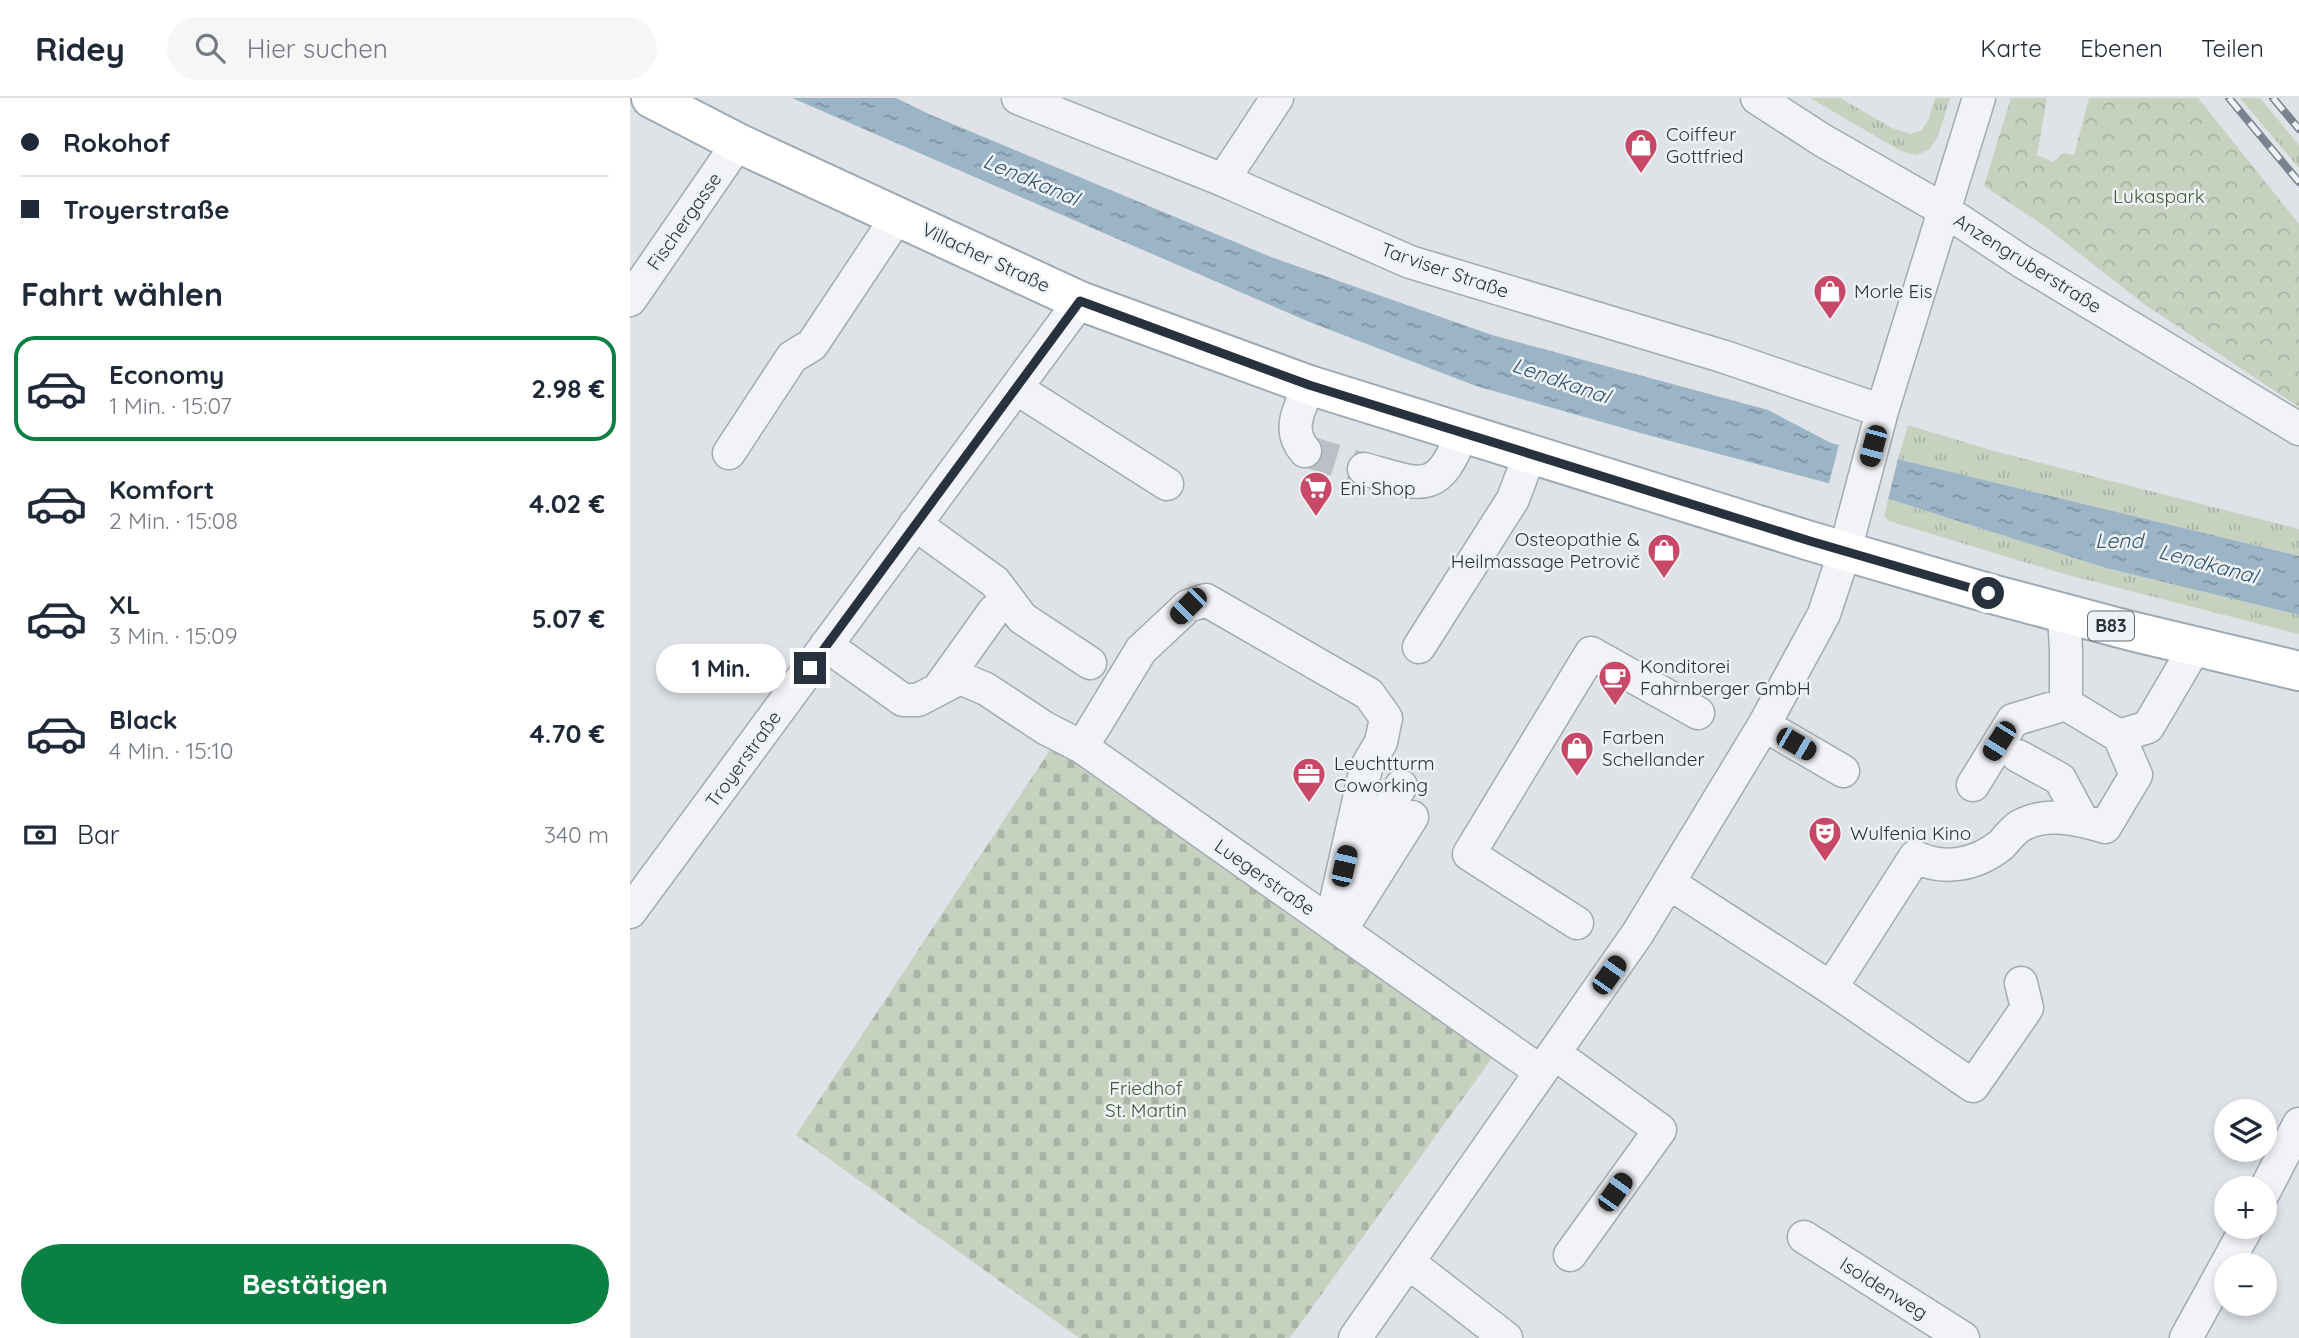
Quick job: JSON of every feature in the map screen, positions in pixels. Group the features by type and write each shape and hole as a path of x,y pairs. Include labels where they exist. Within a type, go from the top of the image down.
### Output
{"main road":[{"name":"Villacher Straße","path":"651,98 738,143 1080,301 1309,385 1845,551 2064,613 2299,671"}],"street":[{"name":"Tarviser Straße","path":"1018,98 1223,180 1410,262 1725,357 1881,417"},
{"path":"1223,180 1276,98"},
{"name":"Anzengruberstraße","path":"1758,98 1822,140 1944,210 2021,261 2299,429"},
{"path":"1355,1338 1638,933 1764,725 1824,614 1979,98"},
{"name":"Fischergasse","path":"630,300 738,143"},
{"path":"729,453 792,356 812,345 897,217"},
{"name":"Troyerstraße","path":"630,912 1080,301"},
{"path":"1305,452 1297,443 1294,426 1309,385"},
{"path":"1016,388 1167,484"},
{"path":"1364,469 1412,482 1433,479 1451,462 1462,433"},
{"path":"1419,647 1513,499 1530,454"},
{"path":"915,524 995,582 1022,618 1090,663"},
{"path":"1082,747 1141,650 1188,606 1206,600 1369,694 1386,718 1381,742 1366,768 1339,888 1336,927"},
{"path":"2064,613 2066,704"},
{"path":"826,645 903,700 918,700 950,683 997,616"},
{"path":"2119,736 2148,727 2195,647"},
{"path":"1577,923 1469,854 1591,653 1698,713"},
{"name":"Luegerstraße","path":"950,683 986,689 1045,728 1082,747 1336,927 1548,1063 1660,1130 1570,1255"},
{"path":"1831,988 1915,857 1929,864 1952,866 1982,859 2020,826 2049,817 2082,820 2105,827 2136,775 2119,736 2066,704 2013,720 1973,785"},
{"path":"1764,725 1843,771"},
{"path":"2018,756 2060,779 2082,820"},
{"path":"1339,888 1401,786"},
{"path":"1336,927 1412,817"},
{"path":"1668,883 1831,988 1973,1086 2027,1008 2021,983"},
{"path":"2272,1176 2299,1124"},
{"name":"Isoldenweg","path":"1804,1237 1963,1338"},
{"path":"2186,1338 2240,1239"},
{"path":"1408,1262 1506,1338"}],"green space":[{"path":"1810,98 1840,98 1892,128 1911,134 1922,130 1929,119 1935,98 1950,98 1938,136 1929,150 1916,155 1901,151"},
{"name":"Lukaspark","path":"2011,98 2047,98 2037,155 2053,162 2063,153 2074,155 2089,98 2198,98 2299,224 2299,407 2144,304 2043,225 1984,186"},
{"path":"2240,98 2260,98 2299,145 2299,168"},
{"path":"1908,425 1994,451 2299,529 2299,556 1898,459"},
{"path":"1888,499 2106,568 2299,615 2299,634 2064,574 1889,521 1884,516"},
{"name":"Friedhof St. Martin","path":"1052,747 1492,1058 1290,1338 1079,1338 796,1135"}],"water":[{"name":"Lend","path":"792,98 896,98 1271,257 1492,335 1768,410 1831,443 2299,556 2299,615 2106,568 1895,501 1476,386 1307,321"}],"pier":[{"path":"1840,441 1899,455 1887,503 1828,487"}],"tunnel":[{"path":"1305,451 1364,469"}],"railway":[{"path":"2229,98 2299,182"},
{"path":"2273,98 2299,129"}],"place":[{"name":"Coiffeur Gottfried","path":"1641,175"},
{"name":"Morle Eis","path":"1830,321"},
{"name":"Eni Shop","path":"1316,518"},
{"name":"Osteopathie & Heilmassage Petrovič","path":"1664,580"},
{"name":"Konditorei Fahrnberger GmbH","path":"1615,707"},
{"name":"Farben Schellander","path":"1577,778"},
{"name":"Leuchtturm Coworking","path":"1309,804"},
{"name":"Wulfenia Kino","path":"1825,863"}],"route":[{"path":"810,668 1080,301 1309,385 1810,541 1988,593"}],"water label":[{"name":"Lendkanal","path":"1031,180"},
{"name":"Lendkanal","path":"1561,381"},
{"name":"Lendkanal","path":"2208,564"}]}
